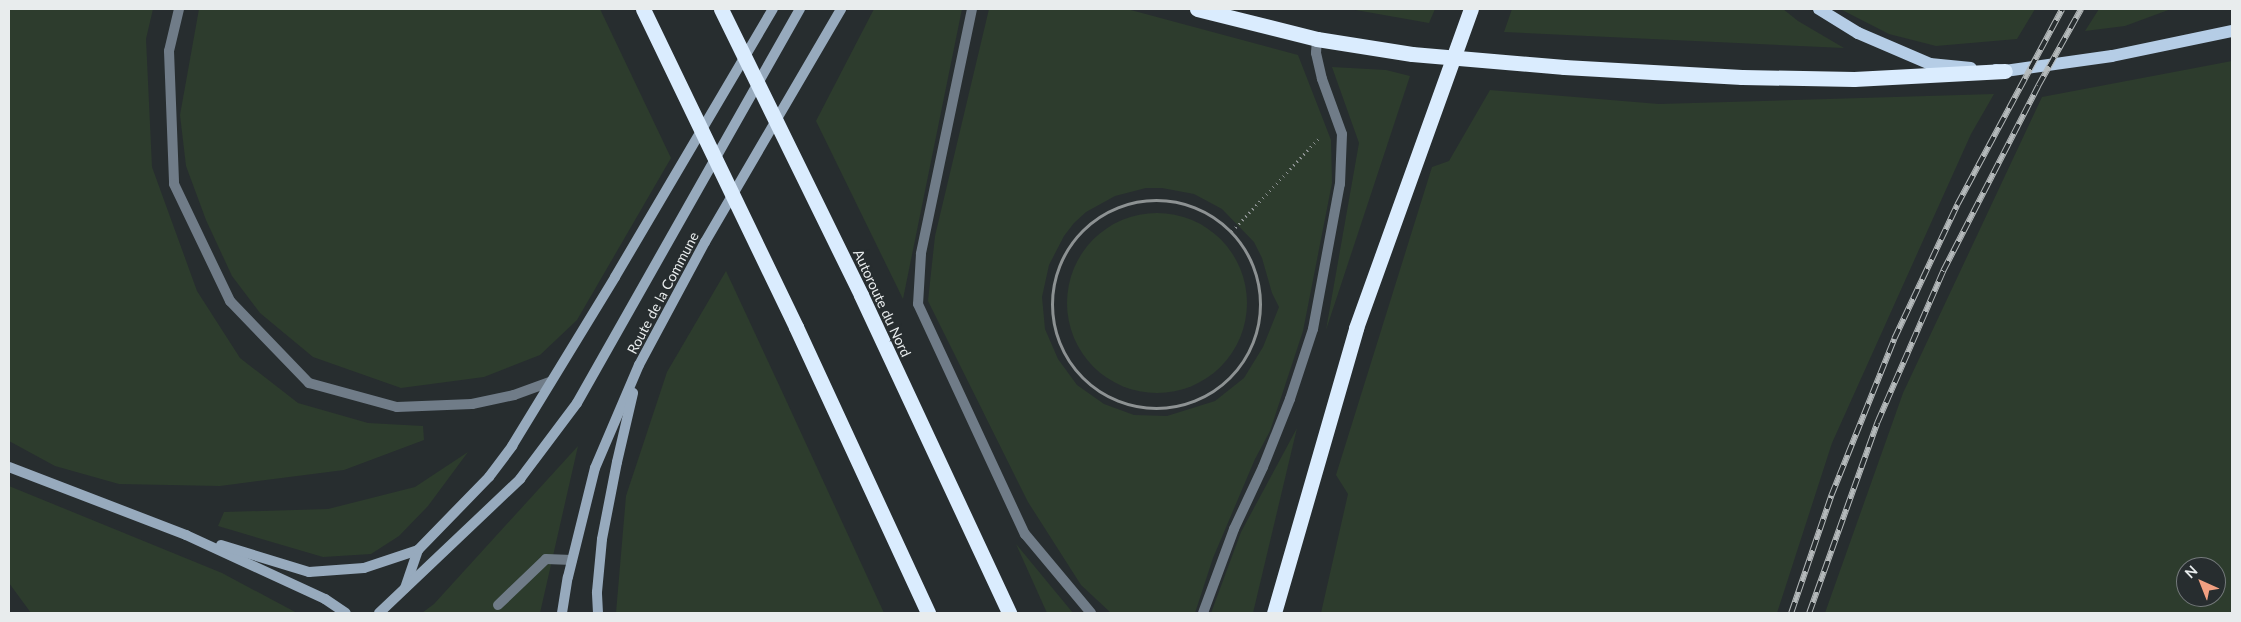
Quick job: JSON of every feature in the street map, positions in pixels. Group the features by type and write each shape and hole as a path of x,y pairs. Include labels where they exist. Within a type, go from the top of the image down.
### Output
{"highway":[{"path":"643,9 775,283 928,613"},
{"name":"Autoroute du Nord","path":"721,9 818,207 1009,613"},
{"path":"1197,9 1317,39 1412,54 1564,67 1742,77 1854,79 2005,71"},
{"path":"1274,613 1356,328 1399,204 1471,9"}],"main road":[{"path":"403,591 418,550 489,477 512,446 773,9"},
{"path":"379,613 520,480 578,402 800,9"},
{"name":"Route de la Commune","path":"562,613 572,560 595,468 639,365 706,242 841,9"},
{"path":"1819,9 1858,33 1930,64 2005,71 2112,56 2232,31"},
{"path":"598,613 597,592 602,539 616,462 639,365"},
{"path":"9,468 186,535 326,599 346,613"},
{"path":"186,535 309,572 364,568 418,550"}],"lane":[{"path":"179,9 169,51 174,184 230,302 309,383 397,407 472,404 514,395 550,382"},
{"path":"972,9 921,254 918,304 1026,534 1091,613"},
{"path":"1203,613 1234,529 1263,467 1287,408 1312,329 1340,184 1342,134 1322,79 1316,53 1317,39"},
{"path":"498,605 546,558 572,560"}],"path":[{"path":"1232,231 1322,135"},
{"path":"1162,200 1188,204 1212,215 1232,231 1248,252 1254,268 1261,302 1258,328 1248,353 1233,374 1213,391 1190,403 1164,408 1138,406 1113,399 1091,385 1072,366 1060,343 1053,318 1053,292 1059,266 1071,244 1089,224 1111,210 1136,202 1162,200"}],"green space":[{"path":"9,9 153,9 146,39 152,167 197,291 240,358 298,403 368,423 423,426 424,440 344,470 220,486 119,484 55,466 9,441"},
{"path":"199,9 600,9 671,158 577,320 540,355 484,377 401,388 313,357 260,313 232,276 206,220 186,166 180,115"},
{"path":"874,9 962,9 903,299 816,121"},
{"path":"989,9 1127,9 1298,55 1331,140 1332,183 1303,331 1270,431 1255,459 1213,558 1195,613 1111,613 1081,585 1028,502 928,301 935,236","holes":["1146,188 1162,188 1194,194 1222,209 1254,242 1262,258 1272,293 1279,307 1263,347 1244,378 1215,401 1167,416 1134,415 1104,404 1077,385 1058,359 1045,329 1042,297 1049,265 1064,236 1086,212 1115,196"]},
{"path":"1350,9 1435,9 1429,23"},
{"path":"1512,9 1783,9 1798,21 1844,48 1504,32"},
{"path":"1840,9 2035,9 2017,39 1936,46 1889,34"},
{"path":"2099,9 2171,9 2125,26 2085,31"},
{"path":"2232,61 2232,613 1825,613 1903,393 2042,97"},
{"path":"1332,67 1386,70 1410,76 1326,330 1359,143"},
{"path":"1490,90 1659,104 1994,94 1971,134 1832,443 1777,613 1321,613 1348,494 1336,475 1432,167 1449,161"},
{"path":"1148,213 1166,213 1192,219 1221,239 1241,268 1246,285 1246,321 1241,338 1221,367 1192,387 1175,392 1148,393 1131,390 1114,383 1087,360 1077,346 1070,329 1067,312 1067,294 1070,277 1077,260 1100,233 1114,223 1131,216"},
{"path":"726,271 884,613 616,613 626,496 667,372"},
{"path":"1297,428 1253,613 1211,613 1241,532"},
{"path":"578,446 540,613 422,613 434,604"},
{"path":"468,452 428,506 399,536 371,554 323,557 218,526 224,512 328,509 415,487"},
{"path":"9,486 222,573 297,613 31,613 9,583"},
{"path":"1016,544 1073,613 1047,613"}],"railway":[{"path":"1791,613 1831,496 1894,339 1957,205 2062,9"},
{"path":"1809,613 1877,423 1943,271 2038,86 2081,9"}]}
